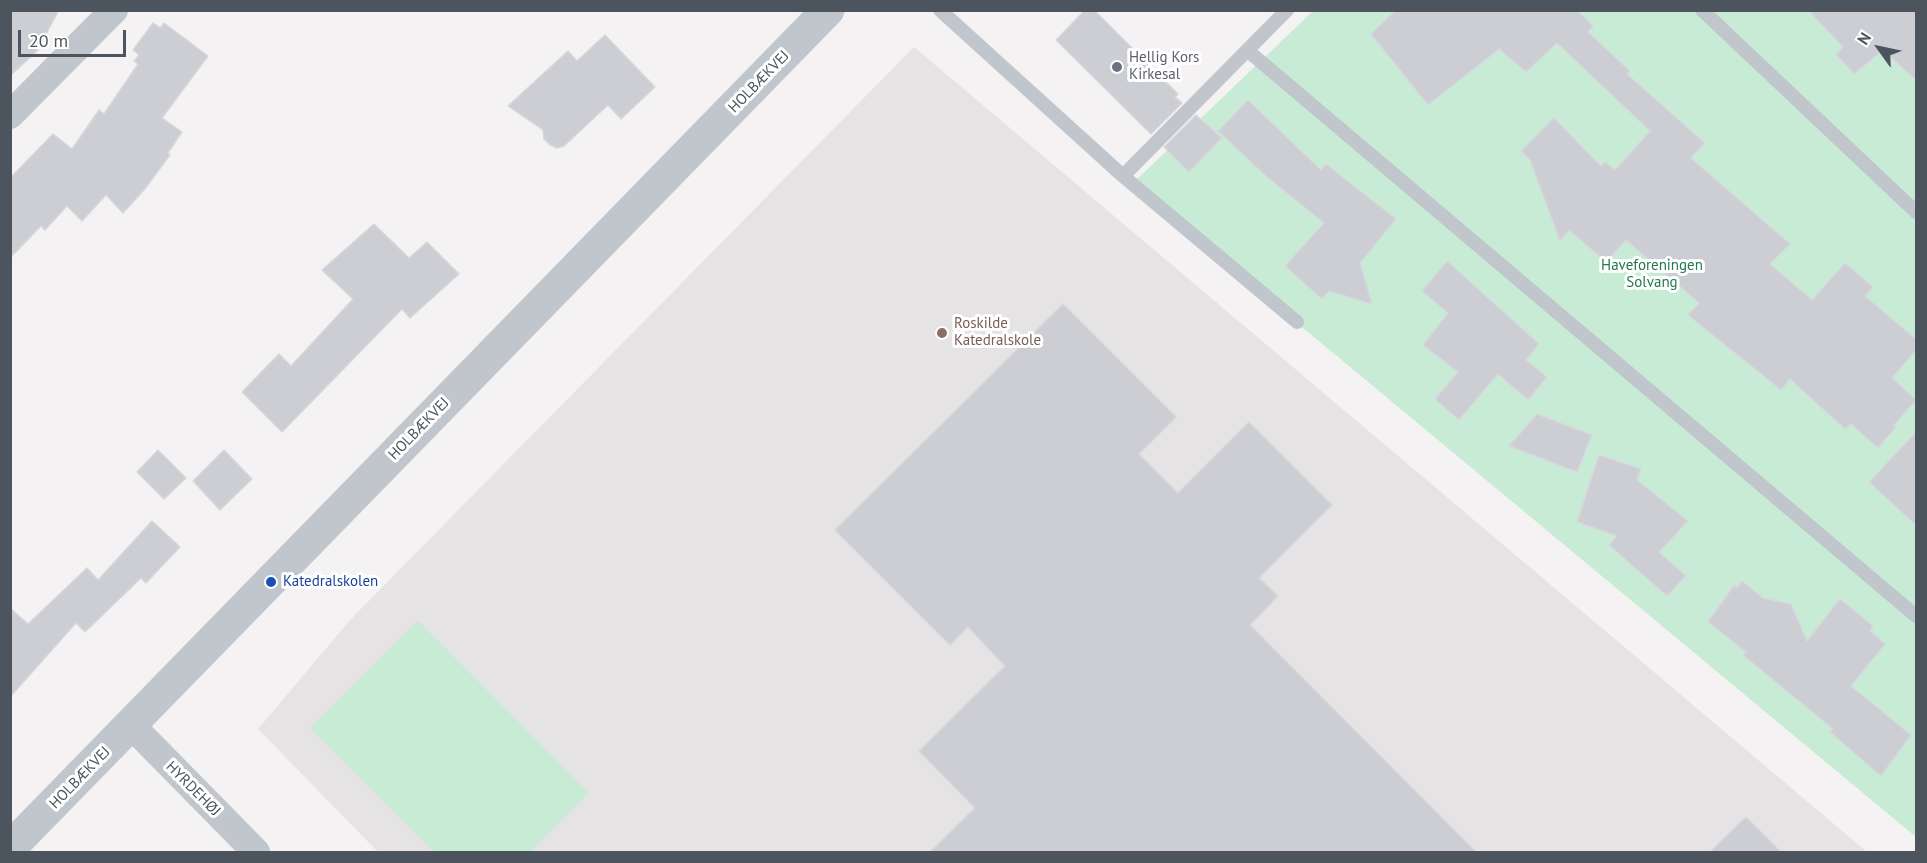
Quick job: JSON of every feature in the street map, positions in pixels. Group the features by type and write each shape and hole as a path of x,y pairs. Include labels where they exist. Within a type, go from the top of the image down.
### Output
{"street":[{"path":"10,115 114,10"},
{"name":"HOLBÆKVEJ","path":"10,848 828,10"},
{"name":"HYRDEHØJ","path":"131,725 256,852"}],"lane":[{"path":"940,10 1123,176 1298,322"},
{"path":"1123,176 1287,10"},
{"path":"1702,10 1917,212"},
{"path":"1247,50 1917,616"}],"shaded area":[{"name":"Roskilde Katedralskole","path":"914,47 1867,852 378,852 258,729 351,619"}],"green space":[{"name":"Haveforeningen Solvang","path":"1313,11 1916,11 1916,837 1131,185"},
{"path":"418,621 589,793 530,852 434,852 310,728"}],"building":[{"path":"10,10 59,10 37,51 10,76"},
{"name":"Hellig Kors Kirkesal","path":"1085,10 1094,10 1178,94 1175,97 1182,103 1151,134 1056,40"},
{"path":"1396,10 1577,10 1593,26 1588,32 1630,71 1627,74 1705,143 1691,158 1790,244 1770,264 1812,300 1845,263 1873,287 1865,296 1917,340 1917,349 1892,378 1916,400 1878,448 1851,424 1845,429 1790,379 1781,390 1688,315 1699,303 1626,240 1606,262 1569,230 1560,241 1530,160 1521,151 1554,118 1601,166 1605,162 1615,170 1650,131 1557,43 1526,72 1499,49 1428,105 1371,34"},
{"path":"1808,10 1917,10 1917,81 1883,50 1854,74 1836,54 1843,47"},
{"path":"153,23 160,28 164,23 208,56 162,118 182,132 168,153 170,155 144,190 123,213 106,195 82,221 67,206 45,230 41,226 10,258 10,178 53,134 72,149 99,110 104,114 138,64 134,61 139,55 133,50"},
{"path":"605,35 655,87 621,119 608,105 564,146 557,148 550,145 544,139 543,130 508,106 568,51 577,61"},
{"path":"1248,100 1321,170 1326,164 1396,219 1360,263 1372,304 1329,291 1322,299 1285,266 1324,223 1267,177 1218,131"},
{"path":"1196,115 1222,138 1189,172 1164,147"},
{"path":"374,224 409,258 427,242 459,274 410,318 402,309 282,432 242,392 279,354 291,366 353,299 322,270"},
{"path":"1447,261 1539,344 1526,360 1547,377 1528,400 1498,374 1459,420 1435,399 1458,372 1423,345 1448,313 1422,291"},
{"path":"1063,304 1176,417 1139,454 1178,493 1249,422 1332,505 1259,578 1278,596 1250,625 1476,852 930,852 975,808 919,751 1005,666 968,627 950,645 835,530"},
{"path":"1537,414 1592,435 1577,472 1509,446"},
{"path":"1917,431 1917,526 1869,482"},
{"path":"158,450 186,478 164,499 137,472"},
{"path":"224,450 252,479 220,510 193,481"},
{"path":"1599,455 1641,469 1637,480 1688,521 1659,552 1686,576 1667,596 1609,545 1617,536 1577,522"},
{"path":"152,521 180,547 146,583 141,578 85,632 76,623 10,697 10,608 28,624 87,568 98,580"},
{"path":"1742,581 1763,598 1791,604 1807,641 1840,599 1873,626 1870,631 1885,644 1851,686 1911,735 1881,776 1830,732 1833,729 1743,655 1746,652 1708,622 1734,585 1737,588"},
{"path":"1746,817 1781,852 1710,852"}],"place":[{"name":"Hellig Kors Kirkesal","path":"1117,67"},
{"name":"Roskilde Katedralskole","path":"942,333"},
{"name":"Katedralskolen","path":"271,582"}]}
